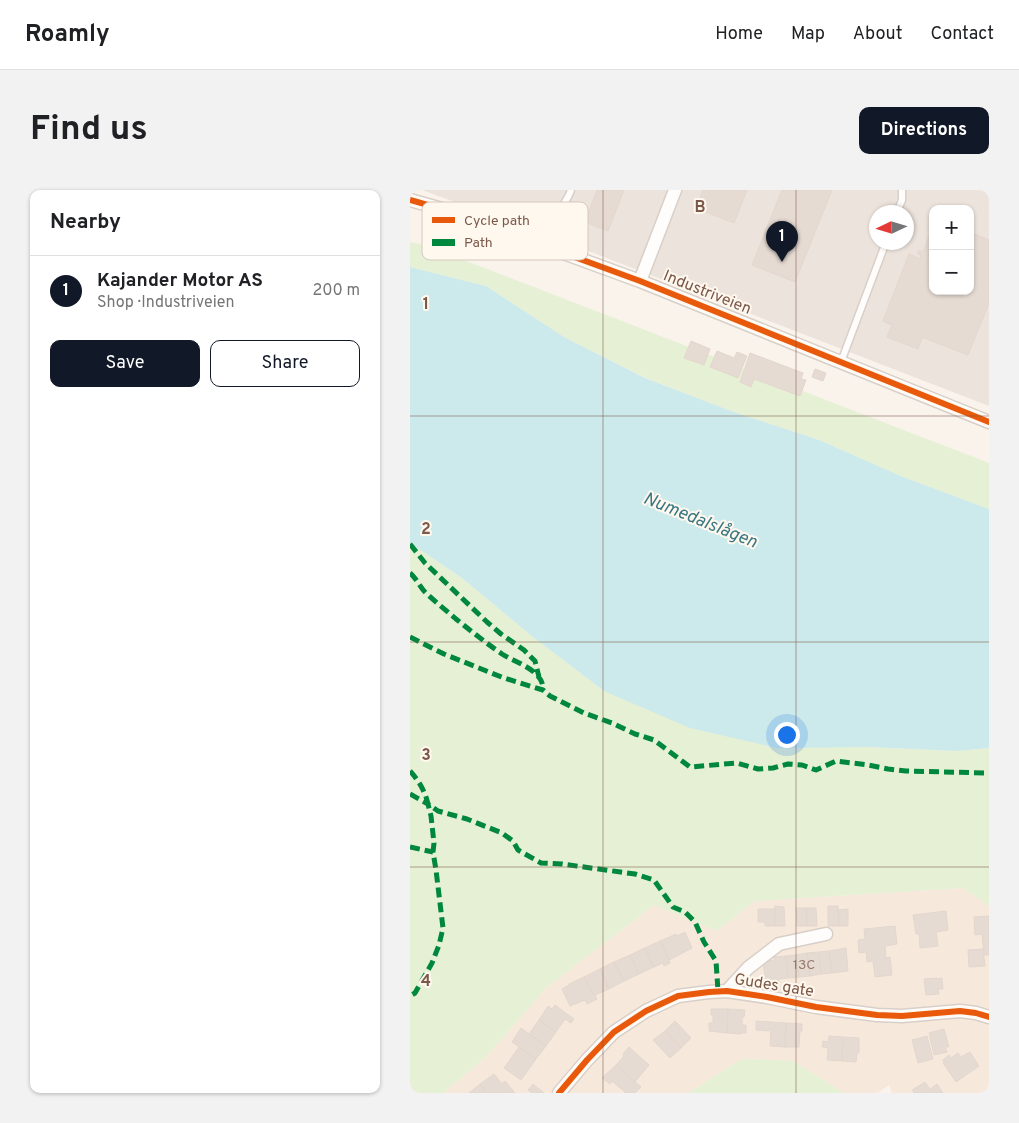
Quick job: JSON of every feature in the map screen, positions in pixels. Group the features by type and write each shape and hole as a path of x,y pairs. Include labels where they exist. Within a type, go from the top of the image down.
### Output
{"street":[{"path":"640,281 676,190"},
{"name":"Industriveien","path":"584,260 989,422"},
{"name":"Gudes gate","path":"727,991 748,968 779,944 826,934"},
{"name":"Gudes gate","path":"559,1093 614,1032 646,1011 678,996 727,991 877,1015 902,1016 960,1011 989,1017"}],"lane":[{"path":"565,202 571,190"},
{"path":"900,205 902,190"},
{"path":"841,362 883,250"}],"shaded area":[{"path":"422,190 989,190 989,406 588,251 588,202 455,202"},
{"path":"963,888 989,906 989,1093 892,1093 889,1085 878,1093 844,1093 793,1061 742,1059 688,1093 443,1093 486,1057 547,987 654,905 716,931 755,901"}],"green space":[{"path":"410,242 422,244 422,260 464,260 989,463 989,509 903,477 819,440 731,411 646,378 564,337 486,286 410,267"},
{"path":"410,543 462,578 533,637 604,691 868,747 957,751 989,748 989,906 963,888 755,901 716,931 654,905 547,987 486,1057 443,1093 410,1093"},
{"path":"742,1059 793,1061 844,1093 688,1093"}],"water":[{"name":"Numedalslågen","path":"410,267 486,286 564,337 645,378 731,411 819,440 903,477 989,509 989,748 957,751 868,747 777,748 690,728 604,691 533,637 462,578 410,543"}],"building":[{"path":"597,190 624,190 608,231 588,223 588,214"},
{"path":"703,190 747,190 734,223 696,208"},
{"path":"782,190 832,190 795,282 752,265"},
{"path":"974,234 989,240 989,303 968,355 922,337 918,349 887,337 892,325 883,321 909,254 920,259 919,250 923,252 929,236 929,295 974,295"},
{"path":"691,341 710,349 704,365 684,358"},
{"path":"717,351 734,358 737,352 747,356 738,378 710,367"},
{"path":"750,353 803,373 801,379 806,380 800,396 754,379 751,387 740,382"},
{"path":"815,369 826,373 823,381 812,377"},
{"path":"775,906 784,907 785,926 775,926"},
{"path":"828,906 838,906 839,926 828,926"},
{"path":"796,908 806,908 807,926 797,926"},
{"path":"806,908 816,908 817,926 807,926"},
{"path":"758,909 775,909 775,926 765,926 765,922 758,922"},
{"path":"848,909 848,926 839,926 838,910"},
{"path":"946,911 948,930 936,932 938,946 920,948 919,934 916,934 913,915"},
{"path":"989,916 989,955 984,955 982,934 975,935 974,917"},
{"path":"895,926 897,944 885,946 886,958 890,957 892,975 875,977 873,961 867,962 866,952 859,953 858,940 865,939 864,929"},
{"path":"685,932 692,948 669,960 660,941"},
{"path":"660,941 670,963 664,966 663,963 654,967 645,948"},
{"path":"645,948 654,967 639,974 630,955"},
{"path":"846,948 848,971 832,973 829,951"},
{"path":"983,949 985,966 969,967 968,950"},
{"path":"829,951 832,973 821,974 818,952"},
{"path":"818,952 821,974 810,976 807,953"},
{"path":"807,953 810,976 799,977 796,955"},
{"path":"630,955 639,974 624,981 614,962"},
{"path":"796,955 799,977 788,978 786,956"},
{"path":"786,956 788,978 766,984 763,962 775,960 774,957"},
{"path":"614,962 624,981 609,989 600,969"},
{"path":"600,969 609,989 595,995 584,977"},
{"path":"584,977 597,999 587,1004 585,1000 570,1006 562,989"},
{"path":"942,978 943,989 938,989 939,994 926,995 924,979"},
{"path":"555,1005 574,1019 571,1023 565,1019 556,1032 539,1020 548,1006 552,1009"},
{"path":"711,1009 728,1009 727,1033 709,1031 709,1023 713,1023"},
{"path":"728,1009 745,1010 744,1017 742,1017 742,1025 746,1025 746,1033 727,1033"},
{"path":"539,1020 556,1032 546,1046 529,1034"},
{"path":"675,1021 691,1038 681,1048 665,1031"},
{"path":"756,1021 786,1023 785,1047 770,1046 771,1029 769,1031 756,1030"},
{"path":"786,1023 802,1024 799,1047 785,1047"},
{"path":"521,1028 546,1046 536,1059 512,1042"},
{"path":"944,1029 949,1047 945,1047 947,1052 934,1055 929,1033"},
{"path":"665,1031 681,1048 670,1058 653,1040"},
{"path":"829,1036 843,1037 842,1061 827,1060 828,1048 822,1047 823,1041 828,1042"},
{"path":"927,1036 933,1059 918,1063 912,1040"},
{"path":"843,1037 859,1038 859,1053 857,1053 856,1062 842,1061"},
{"path":"519,1047 536,1059 521,1080 504,1068"},
{"path":"629,1047 649,1065 635,1082 616,1065"},
{"path":"970,1052 979,1066 956,1082 943,1063 943,1060 949,1055 951,1058 958,1053 961,1057"},
{"path":"616,1065 641,1087 635,1093 626,1093 612,1081 610,1084 602,1078"},
{"path":"494,1074 502,1084 505,1081 515,1093 487,1093 480,1084"},
{"path":"925,1082 930,1089 937,1084 943,1093 913,1093 912,1090"},
{"path":"480,1084 487,1093 469,1093"},
{"path":"533,1084 544,1093 532,1093 528,1090"}],"marked path":[{"path":"410,544 425,563 487,622 524,650 535,661 539,677"},
{"path":"410,573 424,591 484,641 502,654 534,672 539,677 543,690"},
{"path":"410,637 444,654 504,678 543,690 550,696 584,713 654,740 690,767 737,763 758,769 788,764 802,765 816,770 836,761 906,771 989,773"},
{"path":"410,771 421,786 428,804 438,811 467,819 502,833 513,841 518,850 541,863 635,874 654,880 673,907 685,912 695,922 704,942 716,961 718,991"},
{"path":"410,794 428,804 431,816 433,852 443,928 432,963 415,993 410,996"},
{"path":"410,847 433,852"}],"cycle path":[{"path":"410,200 422,203"},
{"path":"583,260 640,281 989,422"},
{"path":"559,1093 614,1032 646,1011 678,996 727,991 816,1007 877,1015 902,1016 960,1011 989,1017"}],"place":[{"name":"Kajander Motor AS","path":"782,262"}]}
